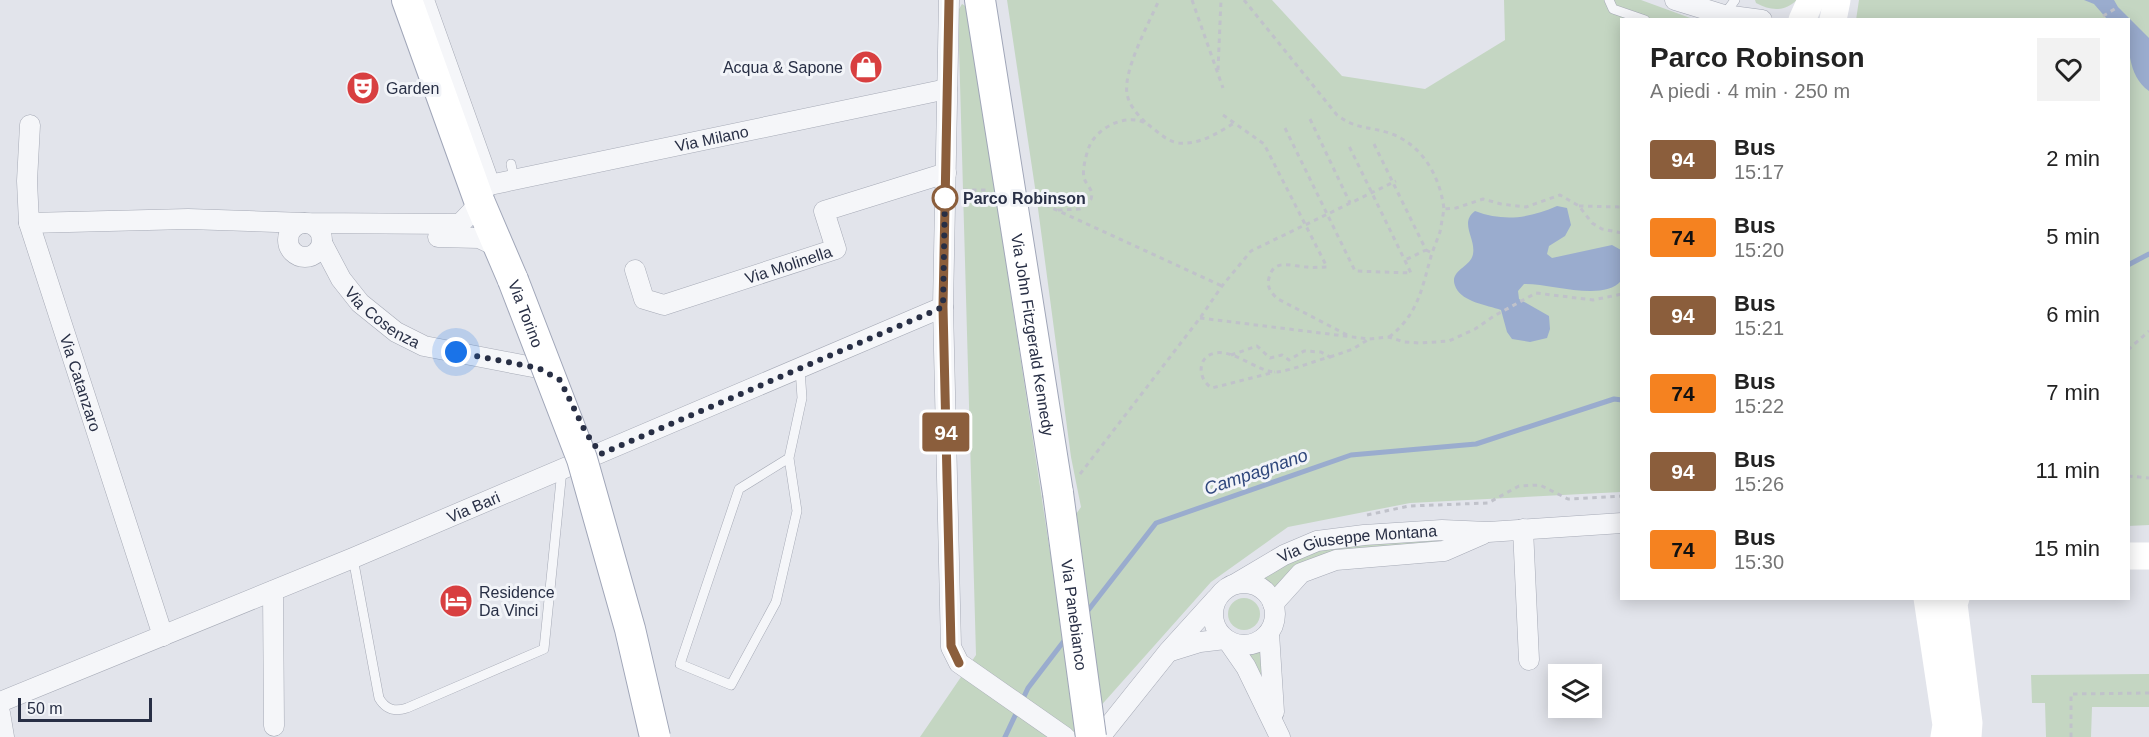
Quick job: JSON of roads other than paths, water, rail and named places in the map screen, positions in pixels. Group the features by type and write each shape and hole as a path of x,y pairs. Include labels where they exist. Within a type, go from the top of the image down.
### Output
{"main road":[{"name":"Via Torino","path":"407,0 482,192 498,247 582,459 630,629 655,737"},
{"name":"Via John Fitzgerald Kennedy","path":"980,0 1067,486"},
{"name":"Via Panebianco","path":"1067,486 1091,737"}],"street":[{"path":"29,223 188,219 305,223 460,224 482,192 424,0"},
{"path":"949,0 943,307 955,655 1065,737"},
{"path":"1675,0 1755,18"},
{"path":"1804,18 1811,0"},
{"path":"1833,18 1837,0"},
{"name":"Via Milano","path":"482,192 512,172 947,89"},
{"name":"Via Catanzaro","path":"30,125 27,181 29,223 163,636"},
{"name":"Via Molinella","path":"635,270 644,299 664,305 836,249 824,212 946,173"},
{"path":"305,223 291,231 288,241 292,252 302,257 312,256 321,249 322,240 326,235 479,238 498,247"},
{"name":"Via Cosenza","path":"305,223 316,227 341,279 360,303 396,332 424,346 538,368 560,380 586,433 601,454"},
{"name":"Via Bari","path":"0,702 353,558 943,307"},
{"name":"Via Giuseppe Montana","path":"1235,584 1284,555 1317,541 1364,535 1442,530 1488,532 1620,523"},
{"path":"1523,529 1529,660"},
{"name":"Via Giuseppe Montana","path":"1273,604 1301,573 1336,560 1444,551 1488,532"},
{"path":"2130,556 2149,556"},
{"path":"1100,737 1168,652 1225,589 1235,584 1253,584 1269,595 1275,614 1274,624 1269,633 1254,643 1245,645 1227,640 1200,642 1168,652"},
{"path":"273,591 274,726"},
{"path":"1218,597 1213,615 1214,624 1246,667 1277,730"},
{"path":"1927,600 1946,724 1944,737"},
{"path":"1955,600 1969,723 1968,737"},
{"path":"1269,633 1277,730"},
{"path":"0,713 4,737"}],"lane":[{"path":"1609,0 1613,9 1639,18"},
{"path":"789,458 739,489 680,664 731,685 776,602 797,511 789,458 802,398 800,369"},
{"path":"353,558 379,698 384,706 393,710 407,708 544,649 562,470"}],"water":[{"path":"2084,0 2114,0 2129,18 2106,18 2094,4"},
{"path":"2130,19 2149,38 2149,91 2136,77 2130,58"},
{"path":"1557,206 1567,208 1571,225 1565,236 1549,246 1547,254 1552,258 1612,245 1620,249 1620,282 1613,287 1589,291 1524,284 1518,291 1519,299 1549,316 1550,329 1547,338 1530,342 1512,339 1507,332 1501,310 1464,297 1459,293 1454,282 1457,273 1468,263 1473,254 1468,221 1475,211 1496,217 1517,217"}],"waterway":[{"name":"Campagnano","path":"2130,264 2149,254"},
{"name":"Campagnano","path":"1086,613 1156,523 1351,455 1476,444 1614,399 1620,400"},
{"name":"Campagnano","path":"1005,737 1028,688 1067,637"}],"place":[{"name":"Acqua & Sapone","path":"866,67"},
{"name":"Garden","path":"363,88"},
{"name":"Parco Robinson","path":"945,198"},
{"name":"Residence Da Vinci","path":"456,601"}]}
